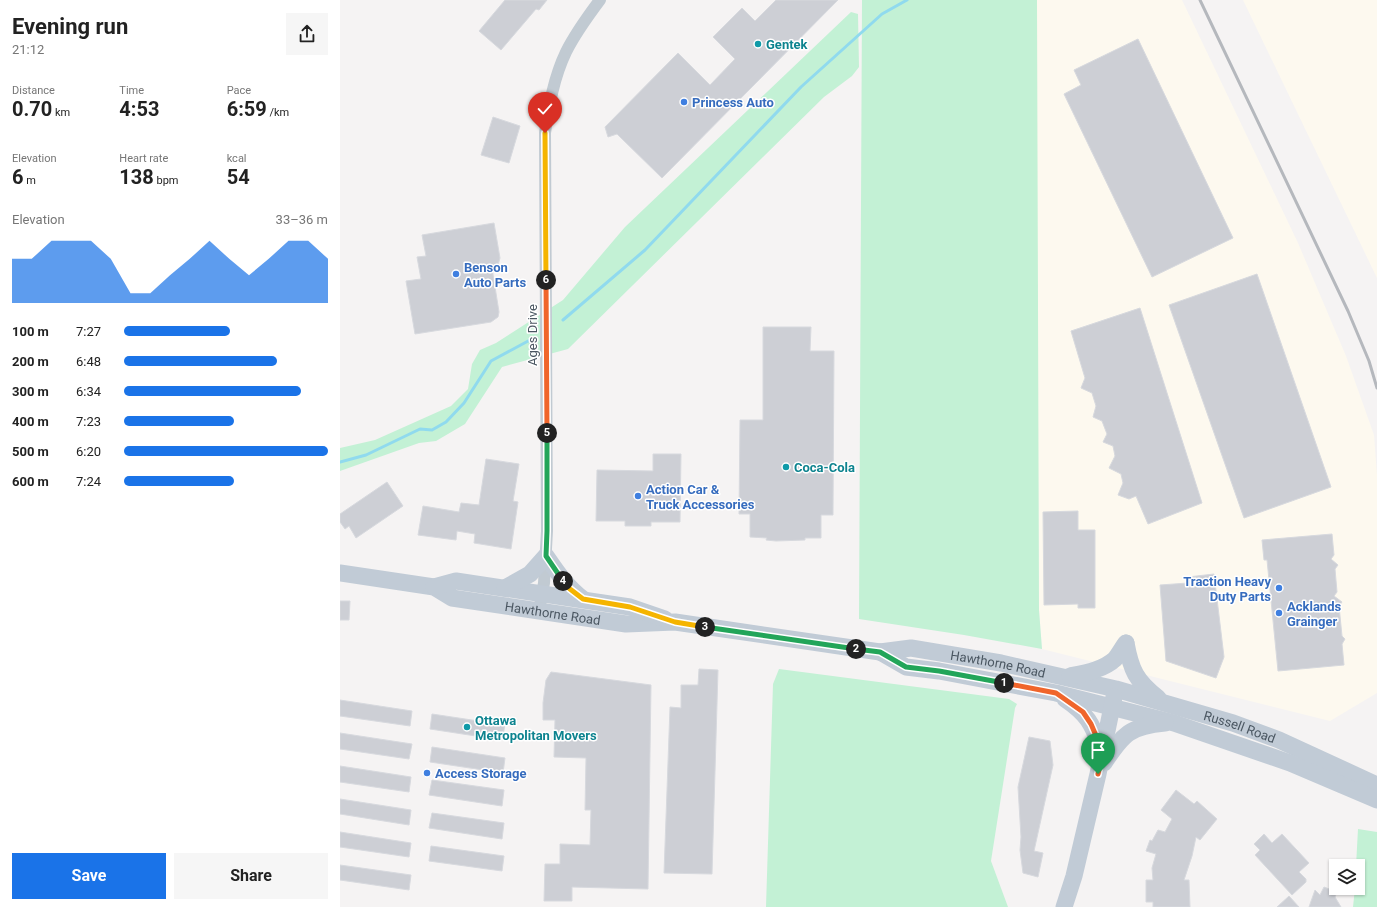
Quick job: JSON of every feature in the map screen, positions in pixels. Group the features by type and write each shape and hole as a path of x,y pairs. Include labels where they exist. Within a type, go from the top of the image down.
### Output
{"main road":[{"path":"505,588 530,574 546,556 562,580 570,589 583,599"},
{"name":"Hawthorne Road","path":"340,573 434,587 452,598 626,624 675,622"},
{"name":"Hawthorne Road","path":"434,587 456,581 583,599 630,607 675,622 880,652 911,648 1001,663 1116,688"},
{"path":"1068,677 1103,667 1115,658 1126,643 1129,662 1136,677 1148,690 1163,702"},
{"name":"Hawthorne Road","path":"880,652 906,667 939,671 1056,693 1112,707"},
{"path":"1064,907 1074,876 1103,752 1116,688"},
{"name":"Russell Road","path":"1116,688 1233,723 1279,740 1377,785"},
{"path":"1056,693 1076,707 1087,718 1103,752"},
{"name":"Russell Road","path":"1112,707 1174,723 1228,740 1290,763 1377,800"},
{"path":"1098,774 1118,742 1129,732 1146,726 1174,723"}],"street":[{"name":"Ages Drive","path":"539,611 546,556 547,526 545,133 549,105 556,78 566,53 600,0"}],"shaded area":[{"path":"1035,0 1182,0 1298,243 1346,356 1374,435 1377,475 1377,693 1330,721 1042,649 1039,610"},
{"path":"1243,0 1377,0 1377,278"}],"green space":[{"path":"862,0 1037,0 1039,610 1042,649 859,619"},
{"path":"851,12 858,14 859,67 852,76 824,97 568,349 502,367 465,424 436,441 419,443 340,471 340,448 375,440 451,406 468,389 472,364 480,350 496,343 563,300 625,227"},
{"path":"779,669 1009,699 1017,704 1015,708 991,861 1008,907 766,907 773,684"},
{"path":"1358,829 1377,832 1377,907 1353,907 1354,895 1365,895 1365,859 1356,859"}],"building":[{"path":"505,0 547,0 539,10 536,9 501,50 479,31"},
{"name":"Princess Auto","path":"776,0 838,0 662,178 617,134 608,137 605,127 678,53 710,85 735,59 713,37 742,8 755,21"},
{"path":"1138,39 1233,238 1152,277 1064,94 1081,85 1074,70"},
{"path":"493,117 520,126 509,163 481,155"},
{"name":"Benson Auto Parts","path":"494,223 500,258 498,265 492,268 499,312 498,317 491,322 415,334 406,281 421,279 417,257 426,256 422,235"},
{"path":"1257,274 1331,487 1244,518 1169,305"},
{"path":"1140,308 1202,503 1148,524 1136,496 1129,499 1118,495 1123,483 1121,474 1109,468 1115,456 1113,446 1103,442 1107,434 1102,421 1093,417 1096,406 1092,393 1081,388 1085,378 1071,331"},
{"name":"Coca-Cola","path":"763,327 811,327 810,351 834,351 833,515 821,515 821,538 776,541 766,540 767,538 750,537 750,514 739,514 740,420 763,420"},
{"name":"Action Car & Truck Accessories","path":"653,454 681,454 680,522 651,522 651,526 625,526 625,521 596,521 597,470 653,471"},
{"path":"486,459 519,464 513,501 518,502 511,549 474,543 475,534 457,531 456,540 418,535 423,506 459,512 461,503 479,505"},
{"path":"387,482 403,506 356,538 349,526 345,529 340,522 340,514"},
{"path":"1078,511 1078,530 1095,530 1095,608 1078,608 1078,604 1044,605 1043,512"},
{"path":"1332,534 1334,555 1331,559 1338,565 1335,569 1337,592 1334,596 1342,602 1339,606 1342,636 1345,639 1342,644 1344,665 1278,671 1267,560 1264,560 1262,540"},
{"path":"1214,574 1224,657 1216,678 1166,661 1160,585 1188,583 1188,577"},
{"path":"340,601 350,601 349,620 340,620"},
{"path":"699,669 718,670 712,874 664,873 670,707 681,708 681,685 698,685"},
{"path":"551,672 651,685 648,889 572,887 572,901 544,901 545,864 560,864 560,844 590,845 591,810 585,810 586,758 554,757 555,720 543,720 543,703 546,680"},
{"path":"340,700 412,711 410,726 340,716"},
{"name":"Ottawa Metropolitan Movers","path":"432,714 505,725 502,740 430,729"},
{"path":"340,733 412,744 409,759 340,749"},
{"path":"1029,737 1050,741 1053,765 1034,851 1043,853 1038,877 1023,873 1020,850 1021,837 1018,787"},
{"path":"432,747 505,758 503,773 430,762"},
{"path":"340,766 411,777 409,792 340,782"},
{"path":"432,780 504,790 502,806 429,795"},
{"path":"1176,790 1194,804 1197,801 1217,819 1200,840 1196,837 1192,856 1184,880 1189,880 1190,907 1153,907 1153,902 1146,902 1146,880 1153,880 1152,868 1156,854 1146,851 1150,840 1152,841 1158,830 1165,832 1172,819 1161,810"},
{"path":"340,799 411,810 409,825 340,814"},
{"path":"432,813 504,823 502,839 429,828"},
{"path":"340,832 411,843 409,857 340,847"},
{"path":"1264,834 1272,843 1282,834 1309,863 1299,872 1306,879 1306,882 1292,895 1255,855 1260,850 1254,844"},
{"path":"431,846 504,856 502,871 429,861"},
{"path":"340,865 411,875 409,890 340,880"},
{"path":"1324,887 1329,889 1329,895 1336,895 1335,897 1341,907 1309,907 1315,890 1320,895"},
{"path":"1289,896 1299,907 1277,907"}],"waterway":[{"path":"563,320 645,250 801,87 882,14 907,0"},
{"path":"340,462 366,455 420,429 432,430 446,422 464,403 491,361 530,340"}],"railway":[{"path":"1200,0 1348,311 1369,361 1377,388"}],"place":[{"name":"Gentek","path":"758,44"},
{"name":"Princess Auto","path":"684,102"},
{"name":"Benson Auto Parts","path":"456,274"},
{"name":"Coca-Cola","path":"786,467"},
{"name":"Action Car & Truck Accessories","path":"638,496"},
{"name":"Traction Heavy Duty Parts","path":"1279,588"},
{"name":"Acklands Grainger","path":"1279,613"},
{"name":"Ottawa Metropolitan Movers","path":"467,727"},
{"name":"Access Storage","path":"427,773"}],"route":[{"path":"545,133 546,556 562,580 570,589 583,599 630,607 675,622 880,652 906,667 939,671 1056,693 1083,712 1091,724 1103,752 1098,774"}]}
